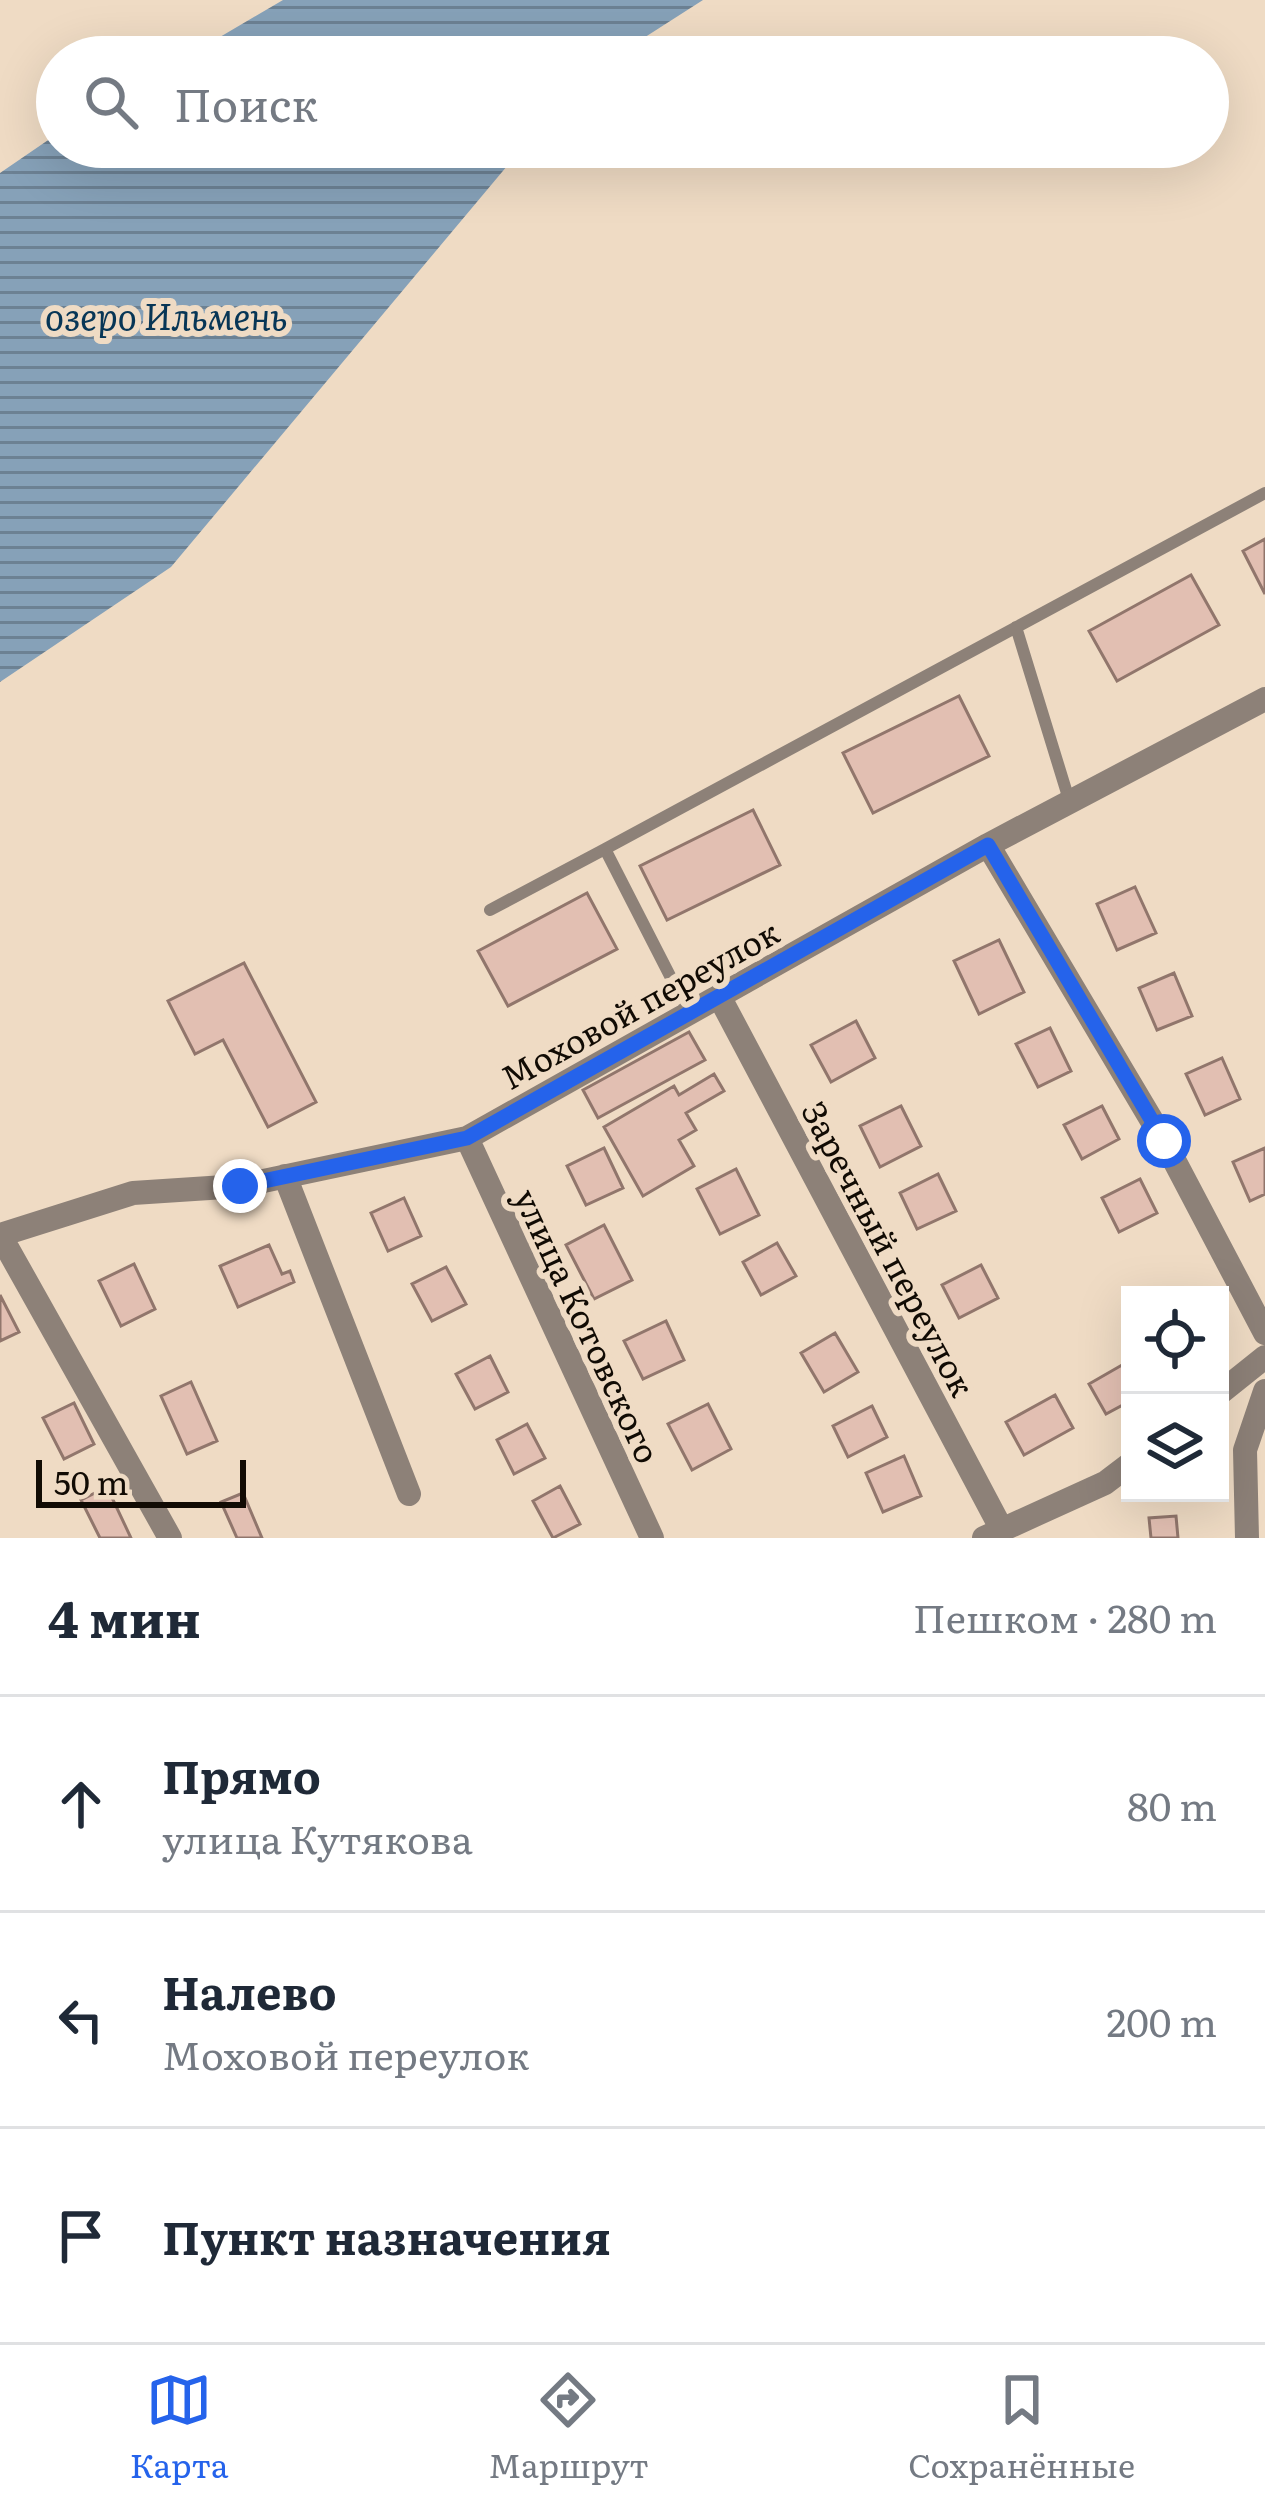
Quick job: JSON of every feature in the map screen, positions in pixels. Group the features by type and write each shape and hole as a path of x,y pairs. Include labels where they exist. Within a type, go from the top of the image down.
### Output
{"street":[{"name":"Моховой переулок","path":"0,1235 133,1193 240,1186 467,1138 988,845 1265,699"},
{"path":"988,845 1164,1141 1265,1333"},
{"name":"Заречный переулок","path":"719,996 993,1534"},
{"name":"улица Котовского","path":"467,1138 652,1538"},
{"path":"285,1176 409,1494"},
{"path":"0,1235 170,1538"},
{"path":"1229,1386 1265,1357"},
{"path":"1247,1538 1245,1450 1265,1390"},
{"path":"993,1534 1105,1483 1121,1470"}],"lane":[{"path":"490,910 1265,493"},
{"path":"1016,628 1070,802"},
{"path":"605,850 689,1013"}],"water":[{"path":"283,0 703,0 647,36 222,36"},
{"name":"озеро Ильмень","path":"36,148 36,168 505,168 171,567 0,682 0,173"}],"building":[{"path":"1265,539 1265,594 1243,551"},
{"path":"1191,575 1219,625 1117,681 1089,631"},
{"path":"959,696 989,756 873,813 843,753"},
{"path":"753,810 780,865 667,920 640,866"},
{"path":"1135,887 1156,933 1117,950 1097,904"},
{"path":"587,893 617,949 508,1006 478,951"},
{"path":"999,940 1024,992 979,1014 954,961"},
{"path":"244,963 316,1102 268,1127 223,1040 195,1054 168,1001"},
{"path":"1174,973 1192,1016 1157,1030 1139,988"},
{"path":"856,1021 875,1058 831,1082 811,1045"},
{"path":"1050,1028 1071,1071 1038,1087 1016,1044"},
{"path":"689,1032 705,1060 598,1118 583,1090"},
{"path":"1222,1058 1240,1099 1205,1115 1186,1074"},
{"path":"714,1074 724,1091 686,1113 696,1130 679,1140 694,1166 643,1196 604,1127 674,1086 679,1095"},
{"path":"901,1106 921,1146 880,1167 860,1126"},
{"path":"1102,1106 1119,1139 1082,1159 1064,1125"},
{"path":"604,1148 623,1188 586,1205 567,1166"},
{"path":"1265,1148 1265,1194 1250,1201 1233,1162"},
{"path":"736,1169 759,1215 720,1234 697,1189"},
{"path":"938,1174 956,1211 917,1229 900,1193"},
{"path":"1140,1179 1157,1213 1119,1232 1102,1198"},
{"path":"404,1198 421,1236 388,1251 371,1213"},
{"path":"604,1225 632,1280 594,1299 566,1245"},
{"path":"777,1243 796,1276 761,1295 743,1262"},
{"path":"269,1245 282,1274 290,1271 294,1282 238,1307 220,1266"},
{"path":"134,1264 155,1309 121,1326 99,1281"},
{"path":"981,1265 998,1298 959,1318 942,1285"},
{"path":"446,1267 466,1304 432,1321 412,1284"},
{"path":"0,1295 19,1332 0,1341"},
{"path":"666,1321 684,1360 643,1379 624,1341"},
{"path":"835,1333 858,1372 824,1392 801,1353"},
{"path":"490,1356 508,1392 475,1409 456,1374"},
{"path":"1121,1366 1121,1406 1106,1414 1089,1384"},
{"path":"191,1382 217,1441 187,1454 161,1396"},
{"path":"1055,1395 1073,1428 1024,1455 1006,1422"},
{"path":"74,1403 94,1444 64,1459 43,1418"},
{"path":"708,1404 731,1449 692,1470 668,1424"},
{"path":"872,1406 887,1437 848,1457 833,1426"},
{"path":"527,1424 545,1458 514,1474 497,1440"},
{"path":"904,1456 921,1496 883,1512 866,1473"},
{"path":"560,1486 580,1524 553,1538 533,1501"},
{"path":"107,1487 131,1538 100,1538 81,1500"},
{"path":"243,1493 262,1538 237,1538 221,1502"},
{"path":"1176,1516 1178,1538 1151,1538 1149,1518"}],"route":[{"path":"240,1186 467,1138 988,845 1164,1141"}]}
